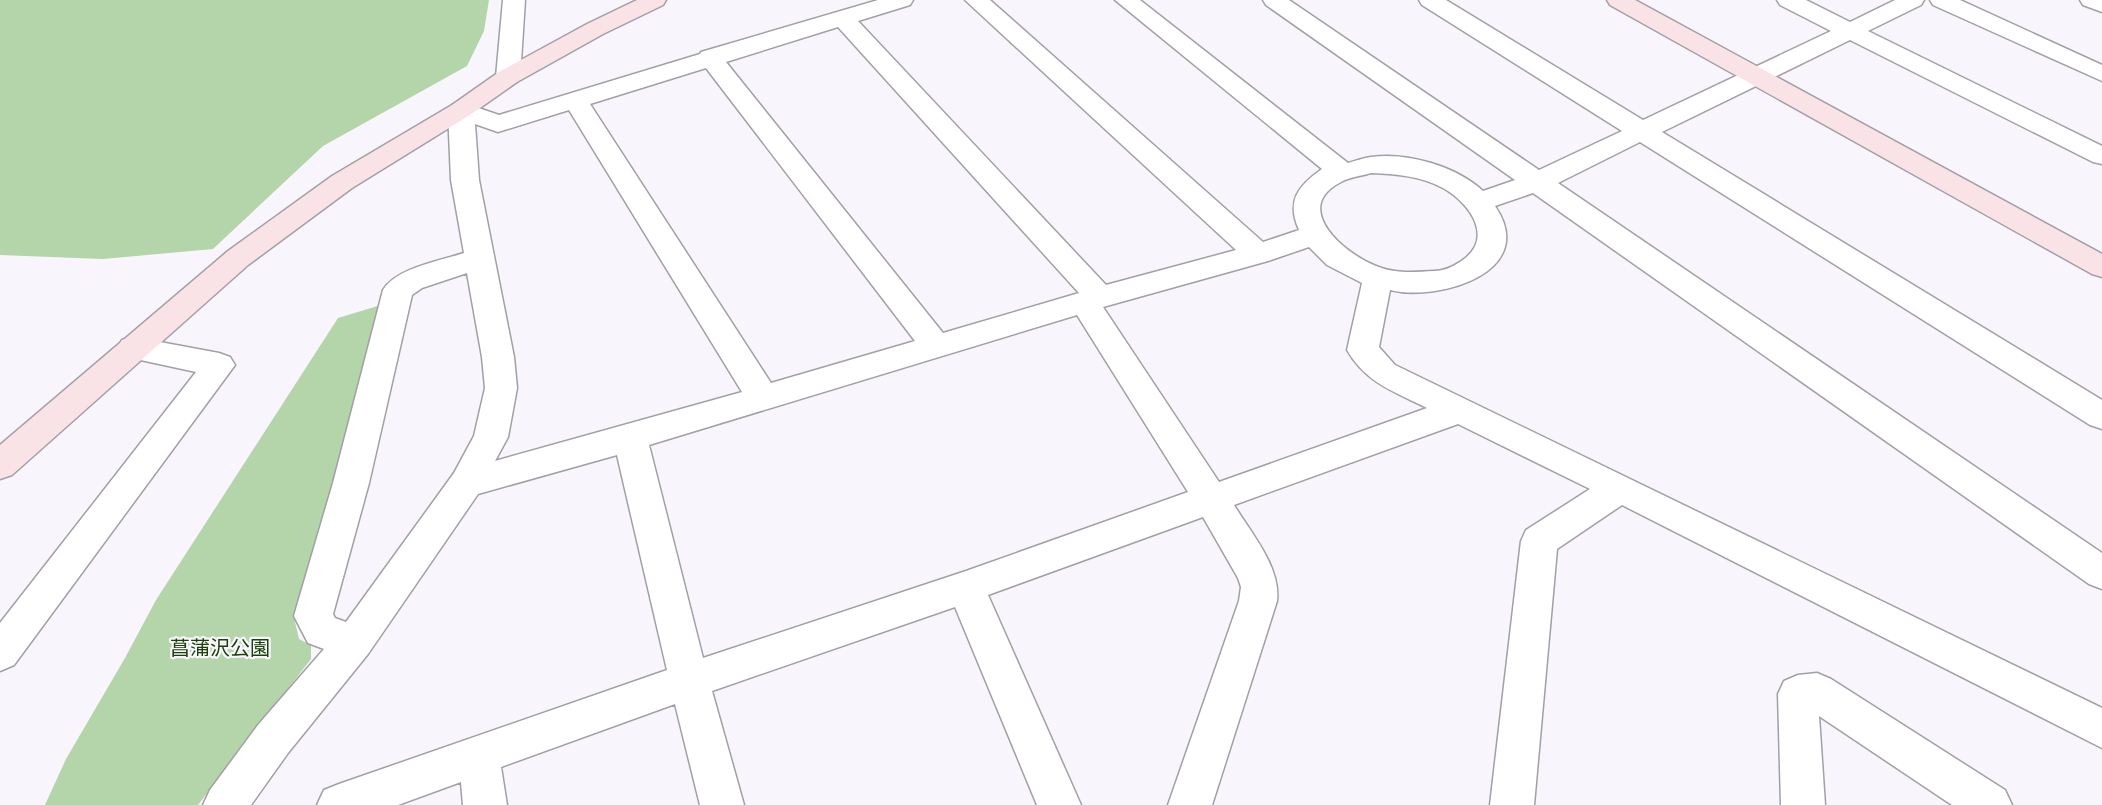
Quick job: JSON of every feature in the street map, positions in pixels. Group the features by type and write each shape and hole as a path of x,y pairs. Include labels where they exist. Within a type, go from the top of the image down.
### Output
{"street":[{"path":"508,77 514,0"},
{"path":"0,465 238,258 333,189 461,110 508,77 595,29 655,0"},
{"path":"461,110 498,124 710,57 902,0"},
{"path":"976,0 1258,254"},
{"path":"1126,0 1341,171"},
{"path":"1274,0 2102,573"},
{"path":"1430,0 1644,130 2102,416"},
{"path":"1618,0 1758,75 2102,267"},
{"path":"1788,0 2102,156"},
{"path":"1478,202 1537,182 1913,0"},
{"path":"1941,0 2102,74"},
{"path":"2091,0 2102,5"},
{"path":"842,18 1093,300 1256,574 1260,587 1258,601 1190,805"},
{"path":"710,57 937,346"},
{"path":"575,100 763,398"},
{"path":"225,805 273,739 354,642 466,483 491,437 501,388 498,357 465,180 461,110"},
{"path":"1371,165 1405,166 1453,183 1478,202 1489,219 1492,238 1486,255 1471,269 1449,279 1435,282 1406,283 1379,279 1343,263 1325,250 1313,235 1306,216 1309,197 1321,182 1341,171 1371,165"},
{"path":"466,483 630,438 1093,300 1258,254 1313,235"},
{"path":"354,642 322,631 313,616 351,483 398,290 411,281 478,259"},
{"path":"1379,279 1374,292 1363,350 1384,373 1620,488 2102,729"},
{"path":"0,653 219,366 134,348"},
{"path":"339,805 689,681 966,587 1459,410"},
{"path":"630,438 689,681 722,805"},
{"path":"1512,805 1539,540 1620,488"},
{"path":"966,587 1059,805"},
{"path":"1803,805 1798,694 1817,692 1990,805"},
{"path":"480,756 484,805"}],"green space":[{"path":"0,0 489,0 484,31 467,66 323,146 213,249 103,259 0,255"},
{"name":"菖蒲沢公園","path":"381,305 313,569 295,622 299,639 311,645 311,659 198,805 45,805 66,759 156,600 338,318"}]}
